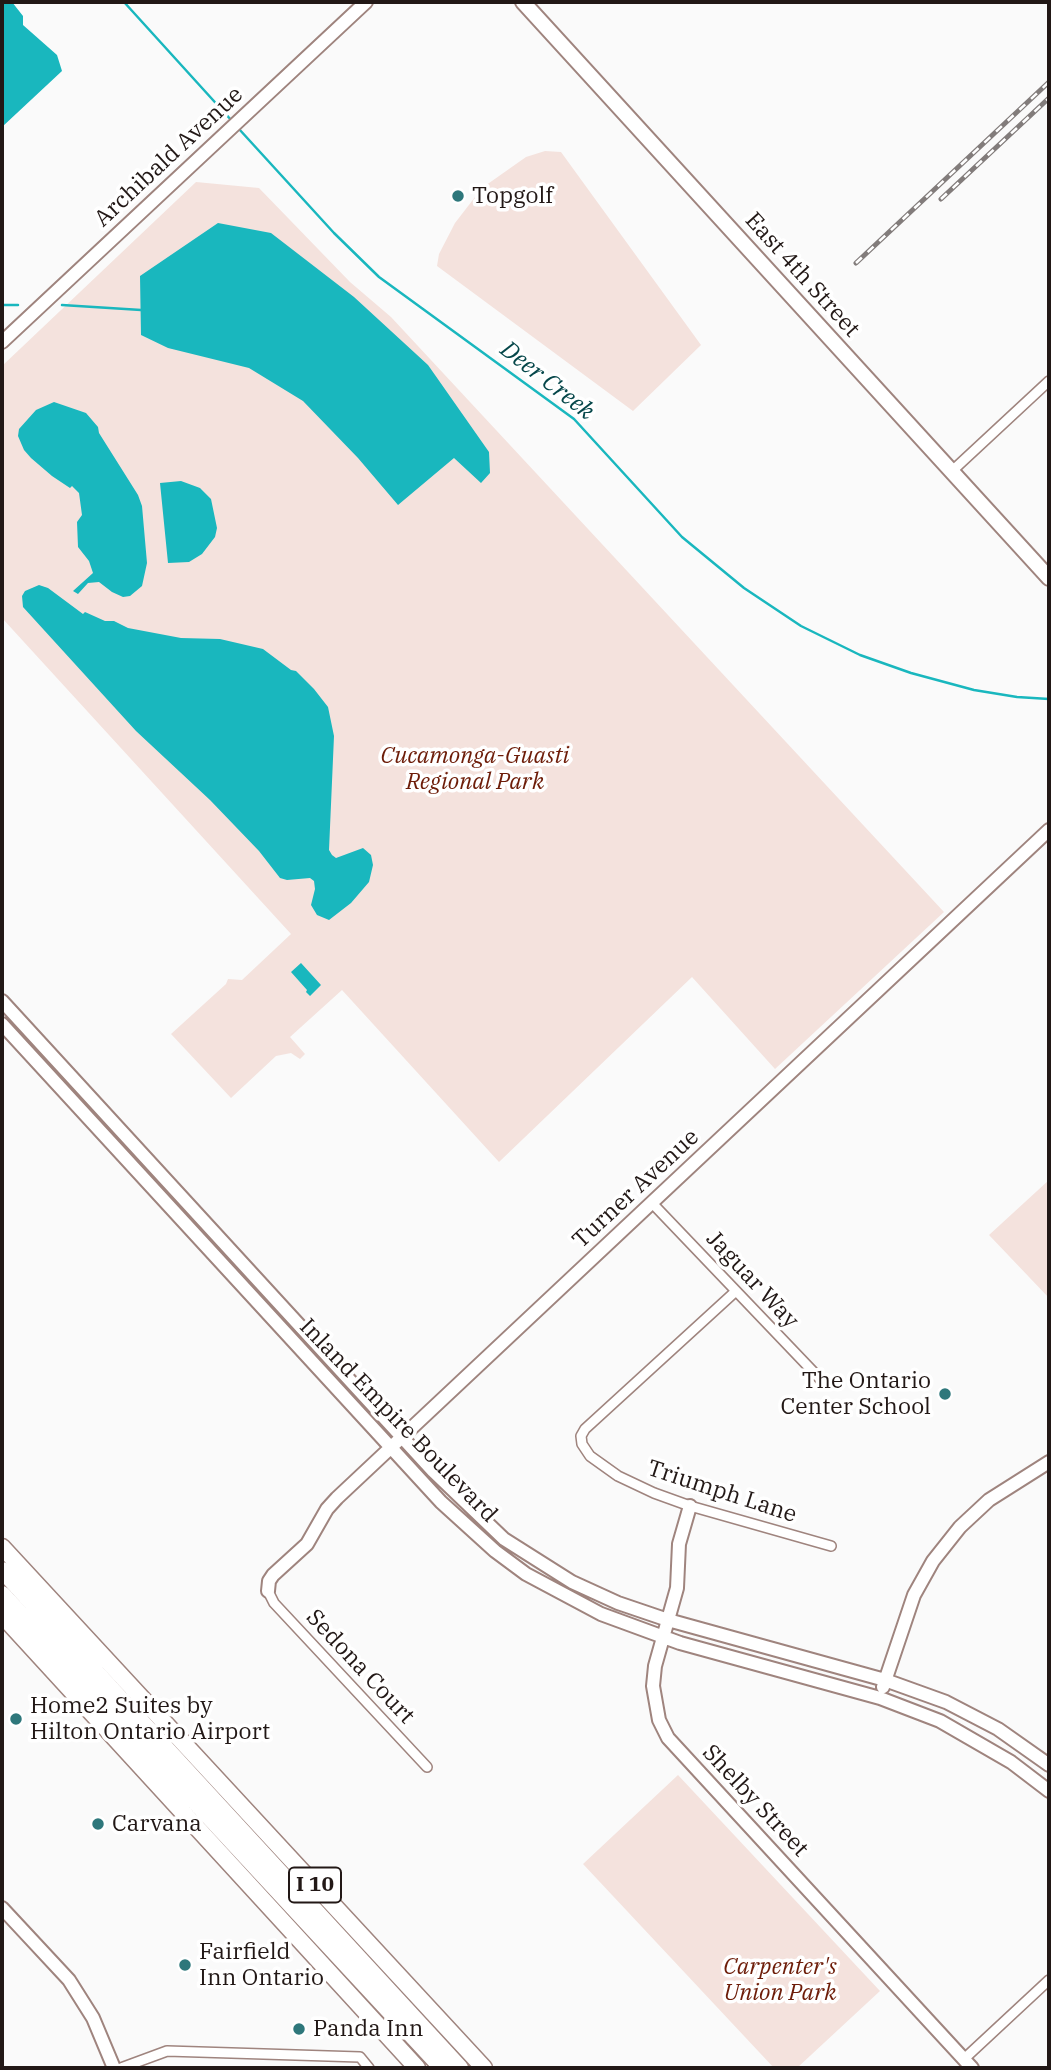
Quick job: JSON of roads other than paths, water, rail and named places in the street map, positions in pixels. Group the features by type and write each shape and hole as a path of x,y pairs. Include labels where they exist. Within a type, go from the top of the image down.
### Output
{"highway":[{"name":"I 10","path":"2,1547 484,2068"},
{"path":"2,1570 460,2068"},
{"path":"2,1594 442,2068"},
{"name":"I 10","path":"2,1615 418,2068"}],"main road":[{"name":"Archibald Avenue","path":"2,342 366,2"},
{"name":"East 4th Street","path":"523,2 1049,578"},
{"name":"Turner Avenue","path":"268,1591 273,1575 307,1544 327,1509 1049,830"},
{"name":"Inland Empire Boulevard","path":"2,1001 401,1437 469,1507 522,1551 572,1582 618,1603 668,1620 886,1680 971,1714 1007,1735 1049,1765"},
{"name":"Inland Empire Boulevard","path":"2,1024 390,1448 456,1517 526,1574 592,1610 663,1637 880,1698 940,1721 979,1742 1033,1777 1049,1791"},
{"path":"880,1698 914,1595 939,1552 960,1527 989,1500 1049,1462"},
{"name":"Shelby Street","path":"690,1506 679,1544 677,1588 655,1666 653,1686 657,1712 668,1738 968,2064"},
{"path":"2,1908 69,1980 93,2018 114,2068"}],"street":[{"path":"951,472 1049,381"},
{"name":"Jaguar Way","path":"652,1203 824,1383"},
{"name":"Triumph Lane","path":"736,1291 580,1436 582,1444 590,1456 618,1476 690,1506 831,1546"},
{"name":"Sedona Court","path":"268,1591 274,1603 427,1767"},
{"path":"968,2064 1049,1980"},
{"path":"121,2068 167,2051 360,2057 369,2068"}],"water":[{"path":"2,2 12,2 23,16 23,25 57,55 62,71 2,127"},
{"path":"218,223 271,233 354,297 428,365 489,452 490,473 481,483 454,458 398,505 358,458 303,401 249,368 168,348 141,335 140,276"},
{"path":"54,402 86,413 98,427 99,433 138,495 142,506 147,563 142,586 130,596 123,597 99,582 88,583 78,594 73,591 93,573 89,561 78,547 77,522 82,515 79,493 72,486 70,488 52,476 31,458 18,436 19,429 36,410"},
{"path":"181,481 200,488 211,499 217,528 215,537 202,554 189,562 168,563 160,483"},
{"path":"39,585 48,588 83,614 85,612 105,621 114,621 128,628 181,638 220,639 263,649 296,671 314,689 328,707 334,736 329,850 336,858 363,848 371,855 373,865 369,882 351,903 329,920 317,915 311,905 314,881 310,878 280,878 259,851 210,800 136,731 23,607 22,596 25,591"},
{"path":"301,963 321,985 310,996 291,972"}],"waterway":[{"name":"Deer Creek","path":"124,2 232,121"},
{"name":"Deer Creek","path":"239,129 334,233 379,277 574,419 682,537 744,588 801,626 860,655 911,673 974,690 1049,699"},
{"path":"2,305 18,305"},
{"path":"62,305 141,310"}],"railway":[{"path":"856,263 1049,82"},
{"path":"941,199 1049,98"}],"place":[{"name":"Topgolf","path":"458,196"},
{"name":"The Ontario Center School","path":"945,1394"},
{"name":"Home2 Suites by Hilton Ontario Airport","path":"16,1719"},
{"name":"Carvana","path":"98,1824"},
{"name":"Fairfield Inn Ontario","path":"185,1965"},
{"name":"Panda Inn","path":"299,2029"}],"park label":[{"name":"Cucamonga-Guasti Regional Park","path":"475,769"},
{"name":"Carpenter's Union Park","path":"780,1980"}]}
